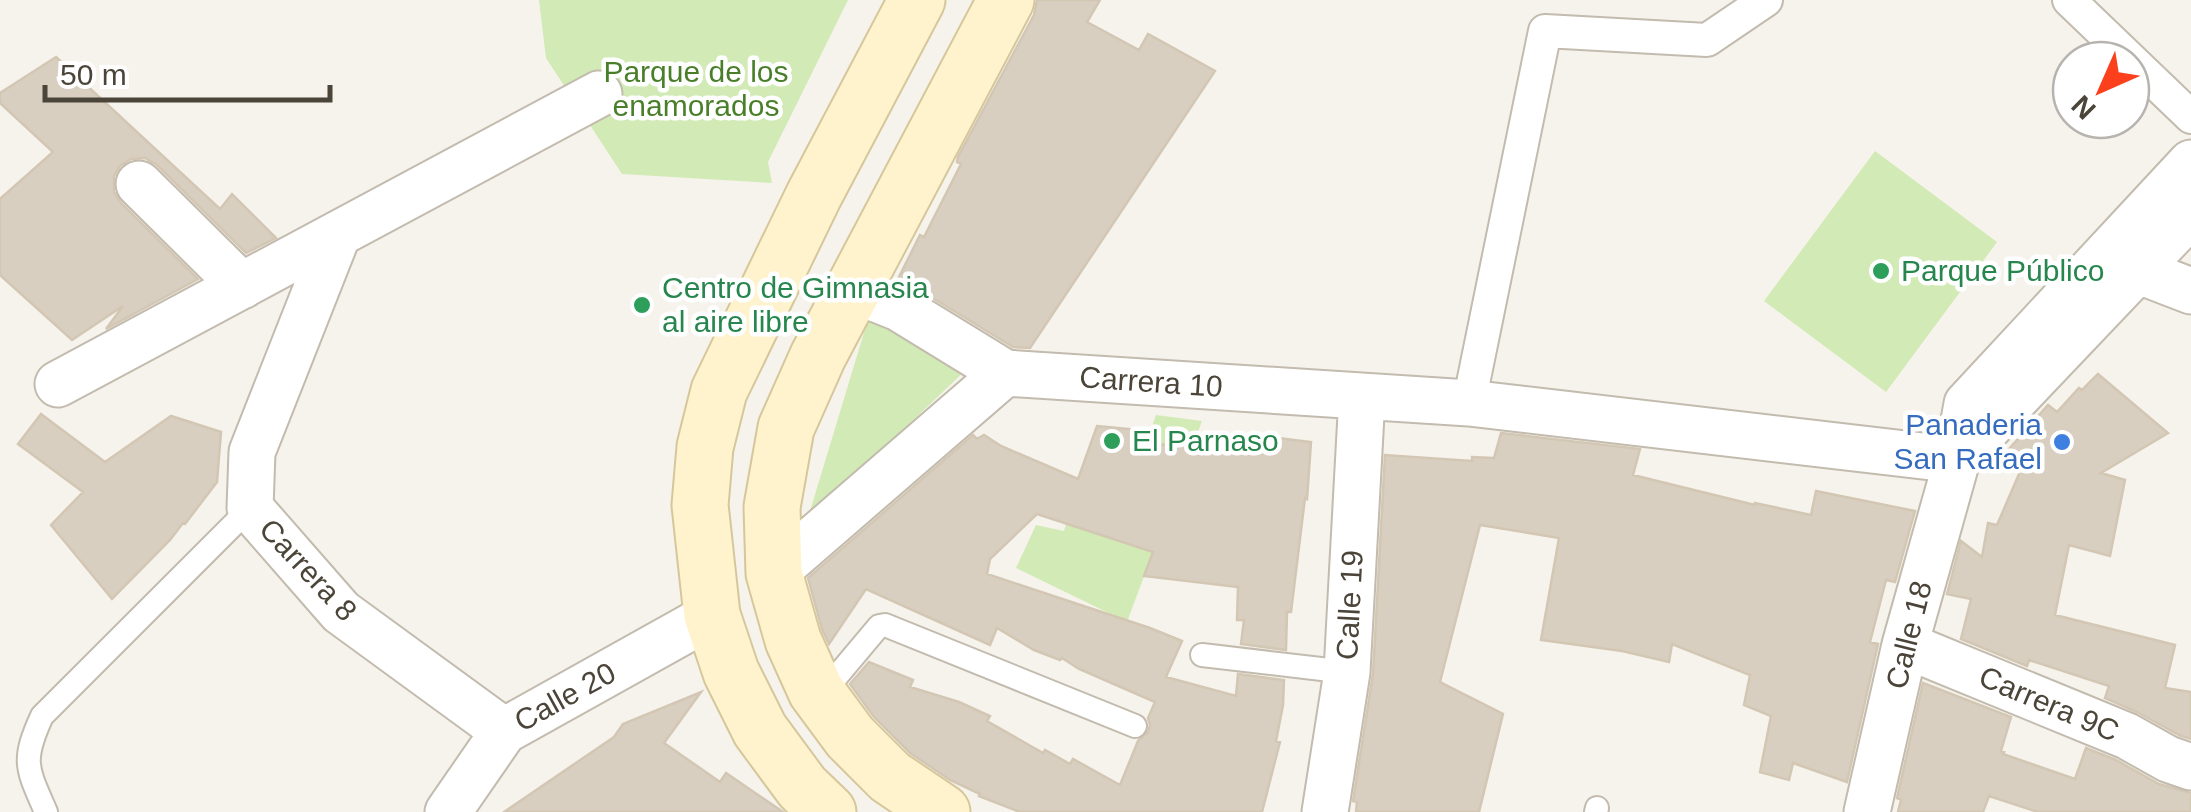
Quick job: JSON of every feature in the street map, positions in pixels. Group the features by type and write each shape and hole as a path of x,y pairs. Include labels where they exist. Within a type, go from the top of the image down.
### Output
{"main road":[{"path":"828,812 802,786 760,730 731,672 712,614 700,505 705,447 720,391 814,196 916,0"},
{"path":"942,812 890,777 850,737 816,691 792,640 774,573 772,507 786,428 818,356 1006,0"},
{"path":"784,258 854,290"}],"street":[{"path":"1469,403 1546,31 1708,40 1766,0"},
{"path":"2069,0 2191,117"},
{"path":"58,384 599,94"},
{"name":"Calle 18","path":"1866,812 1906,645 1957,460 2120,264 2191,163"},
{"path":"140,184 242,286"},
{"name":"Calle 18","path":"2120,264 2191,214"},
{"name":"Carrera 8","path":"338,234 252,452 250,508 341,612 504,731"},
{"path":"2120,264 2191,291"},
{"name":"Carrera 10","path":"854,290 898,308 1005,373 1469,403 1957,460"},
{"path":"774,573 1005,373"},
{"name":"Calle 19","path":"1325,812 1346,672 1362,396"},
{"name":"Calle 20","path":"448,812 504,731 712,614"},
{"name":"Carrera 9C","path":"1906,645 2127,736 2191,767"}],"lane":[{"path":"46,812 29,774 29,745 42,716 250,508"},
{"path":"816,691 832,682 879,626 885,624 1135,726"},
{"path":"1202,655 1346,672"}],"green space":[{"name":"Parque de los enamorados","path":"539,0 848,0 768,162 772,183 622,174 546,58"},
{"name":"Parque Público","path":"1875,151 1997,242 1886,392 1764,301"},
{"path":"869,316 968,368 807,521"},
{"path":"1156,415 1202,421 1127,622 1016,568 1036,525 1064,531 1070,510 1116,528"}],"building":[{"path":"1037,0 1100,0 1087,22 1139,50 1148,34 1215,71 1030,348 1013,347 898,279 961,164 958,157 1034,15"},
{"path":"56,57 220,209 232,194 276,238 246,253 157,165 145,158 131,159 114,176 114,192 198,279 106,329 123,306 72,340 0,275 0,199 53,152 0,103 0,93"},
{"path":"2098,374 2168,433 2101,473 2125,480 2110,556 2069,545 2055,615 2175,645 2165,688 2191,692 2191,739 2105,698 2109,686 2029,660 2027,666 1961,639 1971,599 1947,594 1961,541 1982,557 1988,523 1997,525 2022,467 2001,458 2048,405 2057,412"},
{"path":"41,414 105,462 171,416 221,432 217,482 185,524 112,599 51,525 83,492 18,444"},
{"path":"1097,426 1139,430 1133,445 1252,442 1253,438 1270,437 1311,442 1307,499 1291,612 1287,612 1286,650 1241,644 1244,620 1237,620 1238,587 1144,576 1153,552 1037,514 990,559 987,574 1182,641 1166,677 1236,696 1238,674 1284,680 1276,741 1280,742 1262,812 1020,812 979,796 910,753 874,717 850,684 869,662 913,680 910,687 990,716 987,721 1043,753 1045,750 1070,764 1073,759 1120,785 1138,741 1148,732 1148,718 1155,702 1062,658 1034,650 997,628 990,645 866,589 829,644 822,629 808,578 973,435 977,439 984,435 1078,479"},
{"path":"1501,433 1640,449 1633,475 1755,505 1811,515 1816,491 1915,511 1895,582 1886,580 1870,642 1878,644 1847,782 1793,763 1789,780 1760,772 1771,716 1744,705 1750,675 1672,644 1669,662 1541,640 1559,538 1480,525 1440,682 1503,714 1479,812 1356,812 1357,802 1353,801 1373,674 1385,455 1472,461 1472,457 1494,458"},
{"path":"1923,683 2011,717 2003,754 2075,779 2086,748 2159,784 2191,793 2191,812 2038,812 1989,796 1983,812 1898,812 1901,800 1897,798"},
{"path":"701,692 664,743 720,782 726,773 783,812 504,812 614,737 623,724"}],"place":[{"name":"Parque Público","path":"1881,271"},
{"name":"Centro de Gimnasia al aire libre","path":"642,305"},
{"name":"El Parnaso","path":"1112,441"},
{"name":"Panaderia San Rafael","path":"2062,442"}]}
